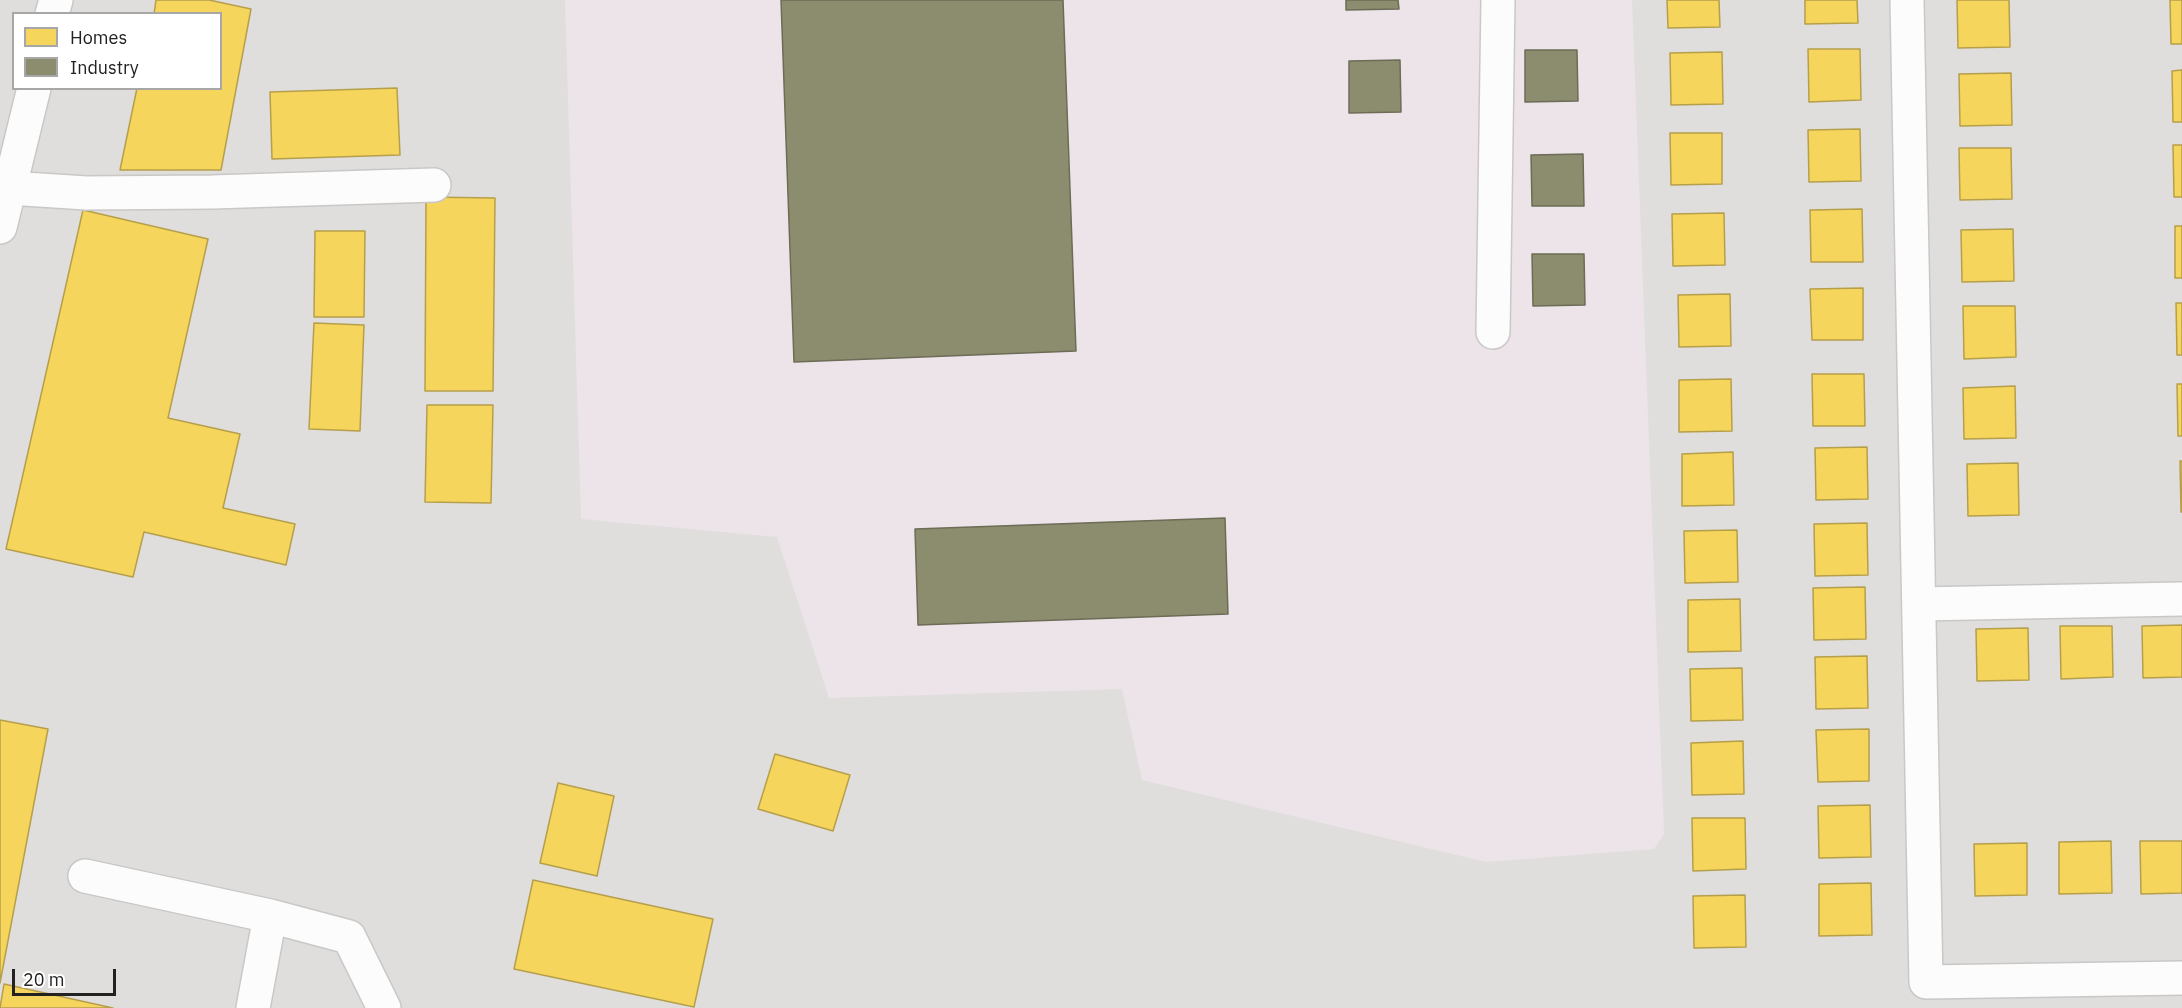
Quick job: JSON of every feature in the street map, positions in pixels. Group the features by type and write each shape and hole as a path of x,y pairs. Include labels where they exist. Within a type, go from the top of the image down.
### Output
{"street":[{"path":"1492,332 1498,0"},
{"path":"1907,0 1926,982 2182,978"},
{"path":"0,227 34,90"},
{"path":"9,188 109,193 224,192 434,185"},
{"path":"1919,604 2182,599"},
{"path":"85,876 270,916 349,937 384,1008"},
{"path":"253,1008 270,916"}],"shaded area":[{"path":"0,0 2182,0 2182,1008 0,1008"},
{"path":"565,0 1632,0 1664,834 1654,849 1486,862 1142,780 1122,689 829,698 777,537 581,519"}],"building: Homes":[{"path":"156,0 209,0 251,9 221,170 120,170 137,90 222,90 222,12 154,12"},
{"path":"1667,0 1719,0 1720,27 1668,28"},
{"path":"1805,0 1857,0 1858,23 1805,24"},
{"path":"1957,0 2009,0 2010,47 1958,48"},
{"path":"2170,0 2182,0 2182,44 2171,44"},
{"path":"1808,49 1860,49 1861,100 1809,102"},
{"path":"1722,52 1723,104 1671,105 1670,53"},
{"path":"2182,70 2182,122 2173,122 2172,71"},
{"path":"2011,73 2012,125 1960,126 1959,74"},
{"path":"397,88 400,155 272,159 270,92"},
{"path":"1860,129 1861,181 1809,182 1808,130"},
{"path":"1670,133 1722,133 1722,184 1671,185"},
{"path":"2173,145 2182,145 2182,197 2174,197"},
{"path":"1959,148 2011,148 2012,199 1960,200"},
{"path":"426,197 495,198 493,391 425,391"},
{"path":"1862,209 1863,262 1811,262 1810,210"},
{"path":"83,210 208,239 168,418 240,434 223,508 295,524 286,565 144,532 133,577 6,549"},
{"path":"1724,213 1725,265 1673,266 1672,214"},
{"path":"2175,226 2182,226 2182,278 2175,278"},
{"path":"2013,229 2014,281 1962,282 1961,230"},
{"path":"315,231 365,231 364,317 314,317"},
{"path":"1863,288 1863,340 1812,340 1810,289"},
{"path":"1730,294 1731,346 1679,347 1678,295"},
{"path":"2176,303 2182,303 2182,355 2177,355"},
{"path":"1963,306 2015,306 2016,357 1964,359"},
{"path":"314,323 364,325 360,431 309,429"},
{"path":"1812,374 1864,374 1865,426 1813,426"},
{"path":"1731,379 1732,431 1679,432 1679,380"},
{"path":"2177,384 2182,384 2182,436 2178,436"},
{"path":"2015,386 2016,438 1964,439 1963,388"},
{"path":"427,405 493,405 491,503 425,502"},
{"path":"1867,447 1868,499 1816,500 1815,448"},
{"path":"1733,452 1734,505 1682,506 1682,454"},
{"path":"2180,461 2182,461 2182,512 2181,512"},
{"path":"2018,463 2019,515 1968,516 1967,464"},
{"path":"1867,523 1868,575 1815,576 1814,524"},
{"path":"1737,530 1738,582 1685,583 1684,531"},
{"path":"1865,587 1866,639 1814,640 1813,588"},
{"path":"1740,599 1741,651 1688,652 1688,600"},
{"path":"2182,625 2182,677 2143,678 2142,626"},
{"path":"2060,626 2112,626 2113,677 2061,679"},
{"path":"2028,628 2029,680 1977,681 1976,629"},
{"path":"1867,656 1868,708 1816,709 1815,657"},
{"path":"1742,668 1743,720 1691,721 1690,669"},
{"path":"0,720 48,729 0,983"},
{"path":"1869,729 1869,781 1818,782 1816,730"},
{"path":"1743,741 1744,794 1692,795 1691,743"},
{"path":"775,754 850,775 833,831 758,809"},
{"path":"558,783 614,796 597,876 540,863"},
{"path":"1870,805 1871,857 1819,858 1818,806"},
{"path":"1692,818 1745,818 1746,869 1693,871"},
{"path":"2111,841 2112,893 2059,894 2059,842"},
{"path":"2140,841 2182,841 2182,893 2141,894"},
{"path":"2027,843 2027,895 1975,896 1974,844"},
{"path":"533,880 713,919 694,1007 514,969"},
{"path":"1871,883 1872,935 1819,936 1819,884"},
{"path":"1745,895 1746,947 1694,948 1693,896"},
{"path":"4,984 113,1008 0,1008"}],"building: Industry":[{"path":"781,0 1063,0 1076,351 794,362"},
{"path":"1346,0 1398,0 1399,9 1346,10"},
{"path":"1525,50 1577,50 1578,101 1525,102"},
{"path":"1400,60 1401,112 1349,113 1349,61"},
{"path":"1583,154 1584,206 1532,206 1531,155"},
{"path":"1532,254 1584,254 1585,305 1533,306"},
{"path":"1225,518 1228,614 918,625 915,529"}]}
